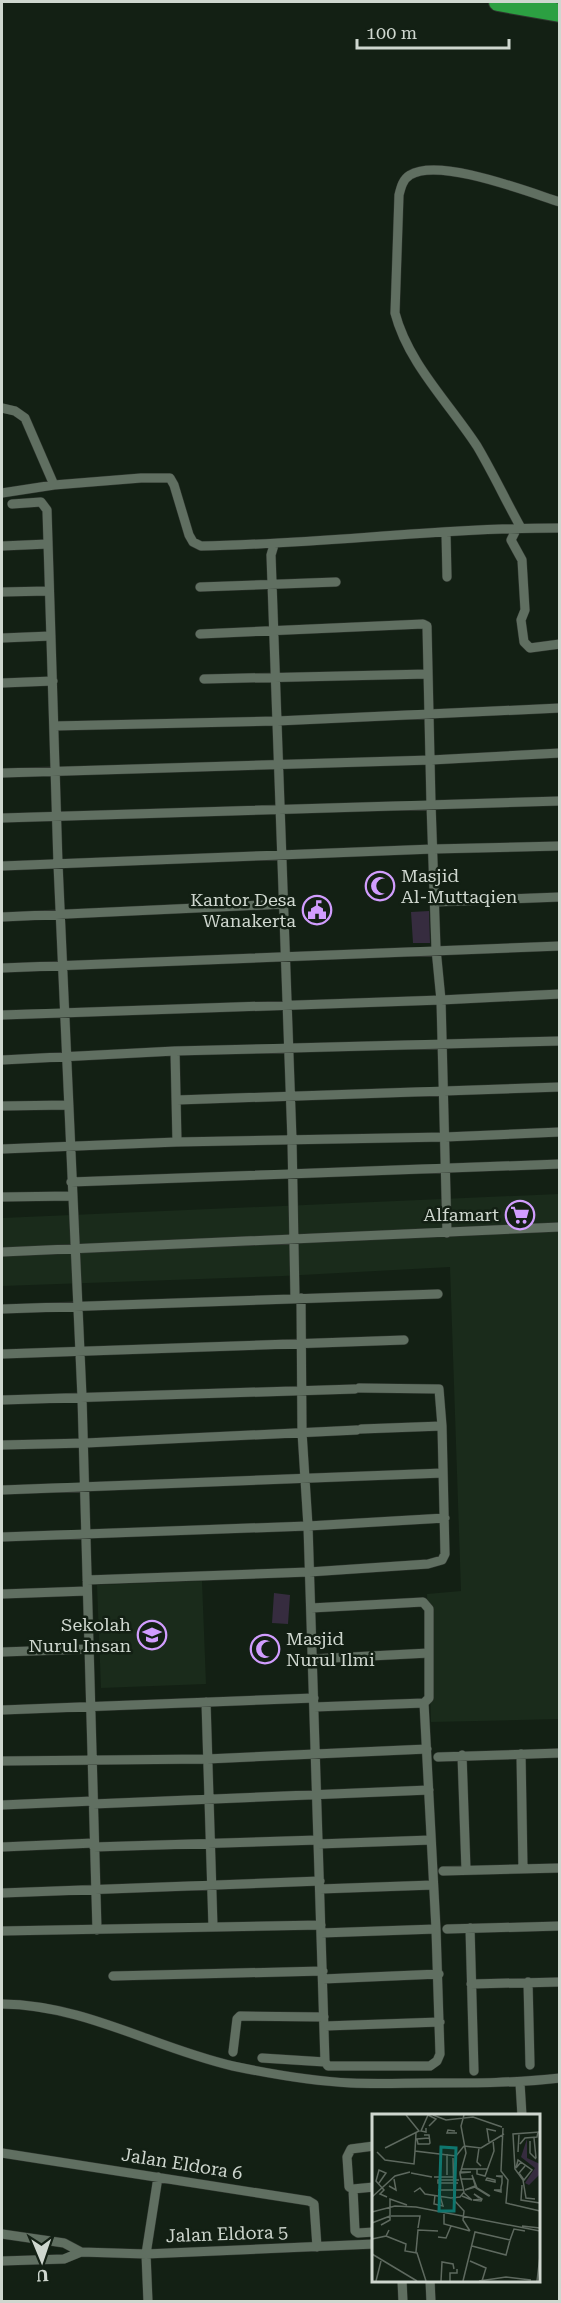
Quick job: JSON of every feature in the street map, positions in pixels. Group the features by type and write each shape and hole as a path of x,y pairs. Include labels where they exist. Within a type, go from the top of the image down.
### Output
{"highway":[{"path":"498,2 560,13"}],"street":[{"path":"519,528 477,447 414,356 399,329 395,313 399,195 404,180 409,175 438,171 478,176 560,202"},
{"path":"2,408 15,411 25,418 54,485"},
{"path":"2,493 54,485 170,478 189,535 196,545 274,545 519,528 560,528"},
{"path":"12,504 37,502 46,507 64,1013 82,1397 97,1930"},
{"path":"519,528 511,540 522,560 525,610 521,620 524,642 530,648 560,644"},
{"path":"446,533 447,577"},
{"path":"2,546 48,543"},
{"path":"274,545 271,555 291,1097 294,1240 302,1344 302,1432 311,1608 324,2062"},
{"path":"200,587 336,582"},
{"path":"2,592 48,591"},
{"path":"200,634 423,624 428,629 434,902 441,1000 447,1233"},
{"path":"2,638 51,636"},
{"path":"204,679 428,674"},
{"path":"2,683 53,681"},
{"path":"54,726 277,721 560,708"},
{"path":"2,773 431,760 560,753"},
{"path":"2,818 560,801"},
{"path":"2,866 560,846"},
{"path":"434,902 560,897"},
{"path":"2,917 284,904"},
{"path":"2,968 560,946"},
{"path":"2,1015 560,994"},
{"path":"2,1060 289,1048 560,1041"},
{"path":"175,1052 177,1142"},
{"path":"177,1100 560,1087"},
{"path":"2,1106 68,1105"},
{"path":"2,1149 560,1132"},
{"path":"71,1182 560,1164"},
{"path":"2,1197 72,1196"},
{"path":"2,1252 560,1227"},
{"path":"2,1309 438,1294"},
{"path":"2,1354 404,1340"},
{"path":"2,1400 357,1388 436,1387 440,1392 445,1554 439,1562 309,1572 87,1580"},
{"path":"2,1445 442,1426"},
{"path":"2,1490 443,1473"},
{"path":"2,1537 308,1526 445,1518"},
{"path":"2,1594 87,1592"},
{"path":"2,1710 206,1702 424,1703 429,1698 429,1609 423,1602 311,1608"},
{"path":"2,1653 89,1649"},
{"path":"312,1659 429,1653"},
{"path":"206,1702 213,1927"},
{"path":"262,2058 324,2062 332,2067 430,2066 437,2061 440,2054 439,1974 432,1885 428,1749 424,1703"},
{"path":"2,1761 207,1759 428,1749"},
{"path":"438,1757 560,1753"},
{"path":"521,1754 523,1869"},
{"path":"462,1755 466,1870"},
{"path":"2,1805 209,1800 429,1790"},
{"path":"2,1846 431,1840"},
{"path":"442,1871 560,1868"},
{"path":"2,1893 211,1885 432,1885"},
{"path":"447,1929 560,1926"},
{"path":"2,1931 213,1927 436,1929"},
{"path":"470,1928 474,2071"},
{"path":"112,1976 439,1974"},
{"path":"528,1982 530,2065"},
{"path":"471,1984 560,1982"},
{"path":"2,2004 27,2005 72,2013 225,2063 311,2079 351,2083 520,2083 560,2078"},
{"path":"233,2052 237,2019 240,2016 324,2022 440,2022"},
{"path":"520,2083 522,2114"},
{"path":"372,2146 351,2149 348,2153 354,2231 372,2232"},
{"name":"Jalan Eldora 6","path":"2,2153 309,2200 314,2204 316,2247"},
{"path":"148,2301 146,2254 158,2177"},
{"path":"352,2189 372,2187"},
{"name":"Jalan Eldora 5","path":"2,2234 64,2243 81,2252"},
{"name":"Jalan Eldora 5","path":"2,2261 64,2259 81,2252 146,2254 372,2244"},
{"path":"402,2282 403,2301"},
{"path":"430,2282 430,2301"}],"shaded area":[{"path":"429,911 430,943 413,943 411,912"},
{"path":"559,1194 559,1719 431,1722 427,1594 461,1591 450,1267 283,1276 2,1286 2,1218"},
{"name":"Sekolah Nurul Insan","path":"202,1581 206,1684 101,1688 97,1585"},
{"path":"274,1593 290,1595 288,1624 272,1623"}],"place":[{"name":"Masjid Al-Muttaqien","path":"380,886"},
{"name":"Kantor Desa Wanakerta","path":"317,910"},
{"name":"Alfamart","path":"520,1215"},
{"name":"Sekolah Nurul Insan","path":"152,1635"},
{"name":"Masjid Nurul Ilmi","path":"265,1649"}]}
